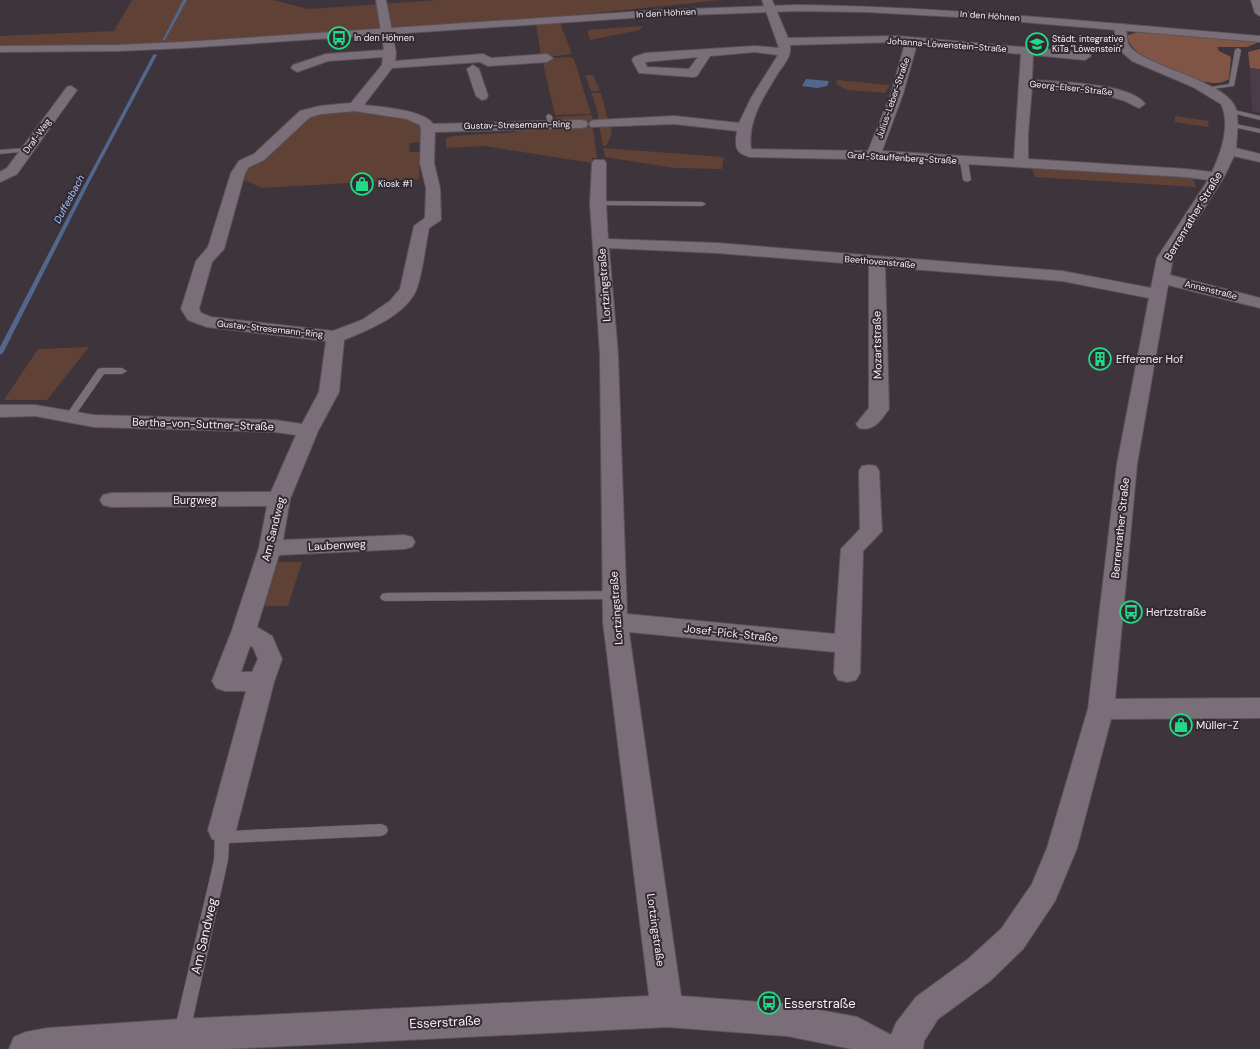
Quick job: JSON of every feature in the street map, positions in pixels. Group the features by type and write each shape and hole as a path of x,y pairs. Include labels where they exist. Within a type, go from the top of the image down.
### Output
{"street":[{"path":"355,107 389,59 382,0"},
{"path":"1256,0 1260,13"},
{"path":"769,4 785,47"},
{"name":"In den Höhnen","path":"0,49 148,47 660,13 769,4 905,11 1120,26 1260,39"},
{"path":"1120,26 1122,44 1127,51 1136,58 1207,89 1226,102 1230,118"},
{"name":"Johanna-Löwenstein-Straße","path":"703,53 704,57 693,72 681,74 643,70 638,60 646,57 755,49 912,40 1085,56"},
{"name":"Julius-Leber-Straße","path":"874,156 896,94 912,40"},
{"name":"Graf-Stauffenberg-Straße","path":"785,47 744,128 742,145 744,151 750,153 874,156 1186,173 1217,177"},
{"name":"Georg-Elser-Straße","path":"1021,164 1021,134 1025,98 1027,51"},
{"path":"297,68 326,58 443,61 483,58 488,62"},
{"path":"443,61 473,69 488,62 547,58"},
{"path":"473,69 482,96"},
{"name":"Georg-Elser-Straße","path":"1025,83 1111,92 1133,99 1138,104"},
{"name":"Draf-Weg","path":"0,178 12,171 71,90"},
{"name":"Gustav-Stresemann-Ring","path":"355,107 410,116 426,122 428,128 427,163 433,188 433,220 422,226 408,289 396,306 368,324 335,337 207,322 194,316 190,309 204,261 216,249 238,173 244,164 259,157 306,114 320,110 355,107"},
{"name":"Berrenrather Straße","path":"906,1049 908,1035 927,1008 979,970 1012,939 1044,892 1062,848 1101,709 1127,464 1165,258 1217,177 1229,151 1230,118"},
{"path":"596,124 674,120 744,128"},
{"name":"Gustav-Stresemann-Ring","path":"428,128 551,121 581,124"},
{"path":"1229,151 1260,158"},
{"name":"Lortzingstraße","path":"599,163 598,203 609,355 615,622 667,1012"},
{"name":"Beethovenstraße","path":"601,243 717,248 1062,276 1159,286"},
{"name":"Mozartstraße","path":"866,424 879,409 877,261"},
{"name":"Annenstraße","path":"1159,286 1260,303"},
{"path":"308,431 329,392 335,337"},
{"name":"Bertha-von-Suttner-Straße","path":"0,411 43,411 69,418 94,421 275,426 308,431"},
{"name":"Am Sandweg","path":"261,682 225,681 244,630 270,548 279,500 308,431"},
{"path":"848,673 846,644 852,549 871,531 869,471"},
{"name":"Burgweg","path":"112,500 279,500"},
{"name":"Laubenweg","path":"270,548 404,542"},
{"name":"Josef-Pick-Straße","path":"615,622 846,644"},
{"name":"Am Sandweg","path":"222,834 261,682 270,660 263,642 244,630"},
{"path":"1101,709 1260,708"},
{"name":"Esserstraße","path":"26,1049 48,1045 181,1035 667,1012 787,1020 857,1034 883,1049"}],"lane":[{"path":"1207,89 1232,85 1238,50"},
{"path":"1230,118 1260,118"},
{"path":"1230,118 1260,131"},
{"path":"0,152 27,150"},
{"path":"964,161 967,180"},
{"path":"598,203 702,204"},
{"path":"69,418 102,371 122,371"},
{"path":"386,597 614,594"},
{"path":"222,834 381,830"},
{"name":"Am Sandweg","path":"181,1035 221,860 222,834"}],"shaded area":[{"path":"132,0 273,0 308,9 438,0 721,0 567,16 168,44 0,47 0,36 114,31"},
{"path":"560,23 572,54 546,57 541,56 536,24"},
{"path":"643,26 639,30 590,40 587,30"},
{"path":"1139,32 1215,37 1259,42 1247,47 1217,47 1219,51 1231,57 1229,79 1215,83 1193,79 1178,74 1149,60 1130,44 1128,35"},
{"path":"1260,49 1260,69 1250,68 1248,52"},
{"path":"570,57 574,59 591,114 555,115 542,59"},
{"path":"1250,68 1260,69 1260,113 1252,111"},
{"path":"585,75 593,75 600,91 591,91"},
{"path":"837,80 890,85 885,93 847,90 836,84"},
{"path":"591,93 601,93 608,120 599,121 597,109"},
{"path":"345,110 412,119 421,125 420,142 410,143 409,152 420,152 419,179 262,188 242,179 251,165 260,162 309,116"},
{"path":"592,115 593,121 557,123 556,117"},
{"path":"1175,116 1209,121 1208,127 1175,122"},
{"path":"599,125 610,125 612,134 606,146 603,146"},
{"path":"589,126 593,129 597,158 592,158 592,163 485,146 446,148 446,138 452,136 516,132 516,129"},
{"path":"603,148 724,157 722,169 675,168 605,157"},
{"path":"1032,168 1185,177 1193,179 1196,187 1035,177"},
{"path":"89,347 47,400 4,400 38,349"},
{"path":"278,562 302,562 288,606 263,606"}],"water":[{"path":"806,79 829,81 827,86 817,88 802,86"}],"waterway":[{"name":"Duffesbach","path":"163,40 185,0"},
{"name":"Duffesbach","path":"0,353 155,55"}],"place":[{"name":"In den Höhnen","path":"339,38"},
{"name":"Städt. integrative KiTa \"Löwenstein\"","path":"1037,44"},
{"name":"Kiosk #1","path":"362,184"},
{"name":"Efferener Hof","path":"1100,359"},
{"name":"Hertzstraße","path":"1131,612"},
{"name":"Müller-Z","path":"1181,725"},
{"name":"Esserstraße","path":"769,1003"}]}
